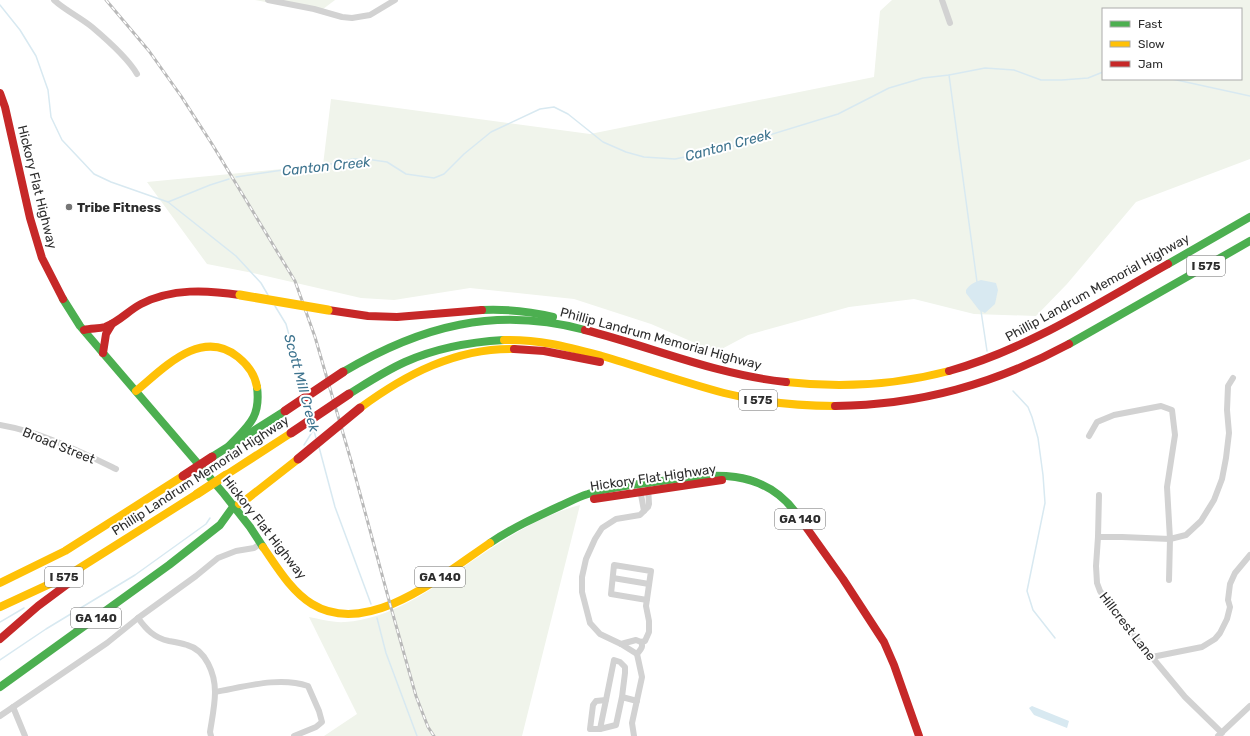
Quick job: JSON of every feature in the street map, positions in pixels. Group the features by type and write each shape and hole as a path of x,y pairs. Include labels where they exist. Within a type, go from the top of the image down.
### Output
{"main road":[{"name":"Hickory Flat Highway","path":"0,93 5,107 30,218 38,245 54,282 71,312 103,353 246,522 260,544 295,589 312,604 329,612 339,614 355,614 383,607 413,593 505,533 542,513 568,503 644,487 717,475 734,476 762,484 774,491 785,500 800,518 839,573 884,642 920,734"},
{"name":"Phillip Landrum Memorial Highway","path":"0,583 65,551 343,372 403,340 453,325 478,321 498,320 535,321 563,325 601,334 729,372 776,381 838,385 907,379 932,375 960,367 1013,348 1068,320 1250,217"},
{"name":"Phillip Landrum Memorial Highway","path":"0,607 67,576 197,494 349,394 390,369 424,354 461,344 503,340 532,341 571,347 679,380 754,399 822,406 860,406 912,400 949,392 998,377 1045,356 1087,334 1250,241"},
{"path":"84,330 104,328 128,312 163,296 199,290 226,292 368,316 405,317 480,310 523,311 551,316 601,334"},
{"path":"103,353 106,334 112,324"},
{"path":"136,391 174,360 196,348 212,346 235,354 246,363 255,377 258,386 258,397 257,409 253,420 229,446"},
{"path":"233,507 247,499 360,408 391,385 426,367 469,353 500,348 548,351 679,380"},
{"path":"246,522 245,509 247,499"},
{"name":"GA 140","path":"0,683 23,670 169,565 220,525 233,507"},
{"path":"0,639 38,606 123,540"},
{"path":"0,687 23,670"}],"street":[{"path":"54,0 62,8 92,27 132,66 137,74"},
{"path":"268,0 352,18 370,15 395,0"},
{"path":"942,0 950,23"},
{"path":"1098,537 1170,539 1186,535 1201,521 1214,500 1222,479 1226,458 1228,433 1228,386 1233,378"},
{"path":"1089,436 1097,422 1114,415 1161,406 1172,410 1175,435 1168,487 1170,539 1169,580"},
{"name":"Broad Street","path":"0,425 33,432 116,469"},
{"path":"634,736 632,722 642,677 637,654 600,634 590,623 582,592 582,576 586,559 595,538 602,528 616,519 640,515 644,511 644,487"},
{"name":"Hillcrest Lane","path":"1099,495 1096,566 1097,583 1100,591 1112,609 1152,658 1220,734"},
{"path":"0,716 106,643 218,558 236,551 254,548 260,544"},
{"path":"1152,658 1202,647 1215,639 1220,633 1227,619 1230,607 1230,584 1235,573 1250,555"},
{"path":"621,644 636,640 641,642 645,641 649,632 650,621 646,606 647,600 651,571 614,565 611,594 647,600"},
{"path":"613,578 649,584"},
{"path":"138,618 146,629 160,638 187,645 198,650 206,659 215,692 210,732 211,736"},
{"path":"637,654 642,648 641,642"},
{"path":"600,729 606,700 614,660 620,662 625,667 626,673 616,725 600,729 590,729 593,705 596,701 606,700"},
{"path":"215,692 273,683 302,684 308,686 322,722 316,727 294,736"},
{"path":"622,697 637,701"},
{"path":"1220,734 1250,706"},
{"path":"12,707 25,736"}],"shaded area":[{"path":"255,0 335,0 319,12"},
{"path":"892,0 1250,0 1250,159 1136,202 1067,284 1036,316 974,314 914,299 849,307 748,335 716,352 651,324 574,299 470,288 394,300 361,298 207,264 147,182 323,165 331,99 590,134 874,77 880,11"},
{"path":"981,280 996,283 998,290 995,304 985,313 979,310 966,293 969,286"},
{"path":"580,505 522,736 324,736 357,714 309,617 345,622 378,616 393,610 423,594 492,548 534,523"},
{"path":"1032,706 1069,721 1067,728 1034,715 1029,708"}],"waterway":[{"name":"Canton Creek","path":"0,5 20,30 36,56 48,90 51,117 62,140 94,174 111,182 168,202 236,256 261,283 268,295"},
{"name":"Canton Creek","path":"236,177 326,165 353,159 366,159 387,162 406,174 434,178 444,174 464,154 491,132 540,109 554,107 568,114 603,142 626,152 644,157 675,159 720,150 838,114 889,88 923,78 985,68 1014,70 1041,80 1088,78 1102,72"},
{"path":"949,75 977,282"},
{"name":"Canton Creek","path":"1177,80 1250,96"},
{"name":"Canton Creek","path":"168,202 229,179"},
{"name":"Scott Mill Creek","path":"275,306 286,324 305,393"},
{"path":"981,311 987,351"},
{"path":"1013,391 1028,407 1032,417 1038,438 1045,503 1027,591 1033,610 1055,638"},
{"name":"Scott Mill Creek","path":"307,403 310,414"},
{"name":"Scott Mill Creek","path":"312,424 316,438"},
{"path":"304,445 314,429"},
{"name":"Scott Mill Creek","path":"319,447 335,507 371,604"},
{"path":"0,660 46,629 135,575 206,524 210,518"},
{"path":"0,622 24,608"},
{"name":"Scott Mill Creek","path":"377,618 386,653 417,736"}],"railway":[{"path":"106,0 149,51 181,96 212,144 295,281 315,337 352,464 416,696 428,727 434,736"}],"traffic: fast":[{"path":"1168,264 1250,217"},
{"path":"1069,344 1250,241"},
{"path":"63,299 80,326 103,353"},
{"path":"482,310 518,311 553,317"},
{"path":"343,372 372,356 401,343 430,332 460,325 489,321 520,320 552,323 585,330"},
{"path":"349,394 390,369 417,357 453,346 504,340"},
{"path":"103,353 224,494 250,527 263,547"},
{"path":"229,446 252,421 257,406 257,387"},
{"path":"212,457 285,411"},
{"path":"490,543 524,523 588,494 621,486 693,477 731,476 749,480 766,486 782,497 796,513"},
{"path":"0,687 169,565 220,525 233,507 239,504"}],"traffic: slow":[{"path":"240,295 328,310"},
{"path":"504,340 553,344 602,356 709,389 751,399 779,403 835,406"},
{"path":"136,391 158,372 183,354 197,349 210,347 224,349 242,360 253,374 257,387"},
{"path":"360,408 395,384 432,365 472,353 514,349"},
{"path":"786,382 827,385 868,384 929,376 949,371"},
{"path":"226,475 291,433"},
{"path":"239,504 298,459"},
{"path":"197,494 226,475"},
{"path":"0,583 65,551 183,476"},
{"path":"0,607 67,576 197,494"},
{"path":"263,547 291,586 304,599 334,613 358,613 382,608 406,598 429,585 490,543"}],"traffic: jam":[{"path":"0,93 5,107 30,218 42,258 63,299"},
{"path":"949,371 978,362 1035,338 1168,264"},
{"path":"84,330 102,328 110,325 141,304 165,295 202,291 240,295"},
{"path":"328,310 368,316 397,317 482,310"},
{"path":"103,353 106,334 112,324"},
{"path":"585,330 710,367 786,382"},
{"path":"835,406 897,402 956,390 1013,370 1069,344"},
{"path":"514,349 544,351 600,362"},
{"path":"285,411 343,372"},
{"path":"291,433 349,394"},
{"path":"298,459 360,408"},
{"path":"183,476 212,457"},
{"path":"594,499 722,480"},
{"path":"796,513 843,579 884,642 894,665 919,736"},
{"path":"0,639 38,606 77,577"}],"place":[{"name":"Tribe Fitness","path":"69,207"}]}
